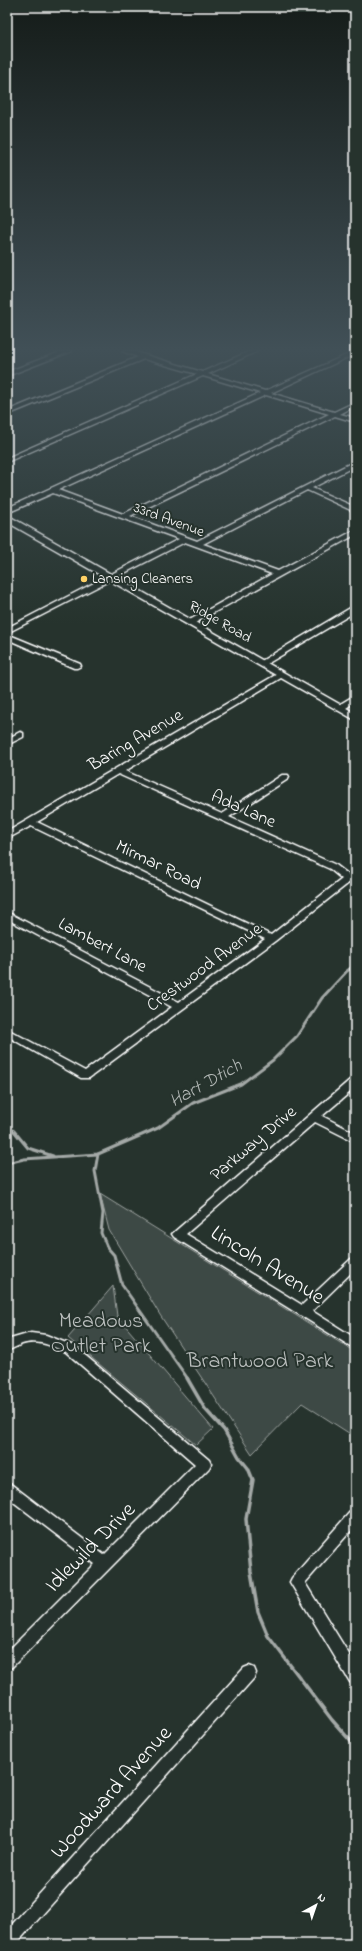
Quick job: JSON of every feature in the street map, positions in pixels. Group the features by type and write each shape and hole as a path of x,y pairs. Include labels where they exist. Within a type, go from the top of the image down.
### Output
{"main road":[{"name":"Ridge Road","path":"7,518 355,717"}],"street":[{"path":"7,460 48,442"},
{"path":"7,511 157,442"},
{"path":"123,517 277,442"},
{"path":"197,544 355,463"},
{"path":"308,488 355,510"},
{"name":"33rd Avenue","path":"52,490 278,574"},
{"path":"190,622 355,532"},
{"path":"7,631 110,576 185,539"},
{"path":"262,663 355,609"},
{"path":"7,636 78,666"},
{"name":"Baring Avenue","path":"7,836 282,674"},
{"path":"340,708 355,699"},
{"path":"7,742 20,735"},
{"name":"Ada Lane","path":"118,771 333,867 346,877 347,880 343,884"},
{"path":"222,818 285,777"},
{"name":"Mirmar Road","path":"30,822 272,939"},
{"name":"Crestwood Avenue","path":"7,1032 85,1076 272,939 343,884"},
{"name":"Lambert Lane","path":"7,914 180,1007"},
{"name":"Parkway Drive","path":"178,1234 355,1082"},
{"path":"315,1117 355,1138"},
{"name":"Lincoln Avenue","path":"178,1234 355,1344"},
{"path":"303,1312 355,1262"},
{"name":"Idlewild Drive","path":"7,1346 30,1337 50,1339 70,1349 204,1464 7,1662"},
{"path":"7,1490 105,1564"},
{"path":"355,1516 297,1582 355,1677"},
{"name":"Woodward Avenue","path":"7,1942 249,1673"}],"green space":[{"name":"Brantwood Park","path":"100,1194 355,1352 355,1437 302,1403 252,1454 160,1315 109,1230"},
{"name":"Meadows Outlet Park","path":"113,1286 117,1316 213,1429 196,1445 68,1338"}],"waterway":[{"name":"Hart Dtich","path":"98,1154 158,1128 193,1103 241,1084 273,1060 297,1036 322,998 347,971 355,965"},
{"path":"7,1126 14,1131 28,1148 53,1156"},
{"name":"Hart Dtich","path":"7,1163 24,1159 98,1154"},
{"path":"98,1154 95,1171 103,1213 101,1233 107,1247 114,1255 122,1285 188,1379"},
{"path":"187,1378 205,1409 224,1430 239,1457 248,1468 253,1480 246,1519 251,1572 258,1612 268,1636 332,1720 355,1746"}],"place":[{"name":"Lansing Cleaners","path":"84,579"}]}
